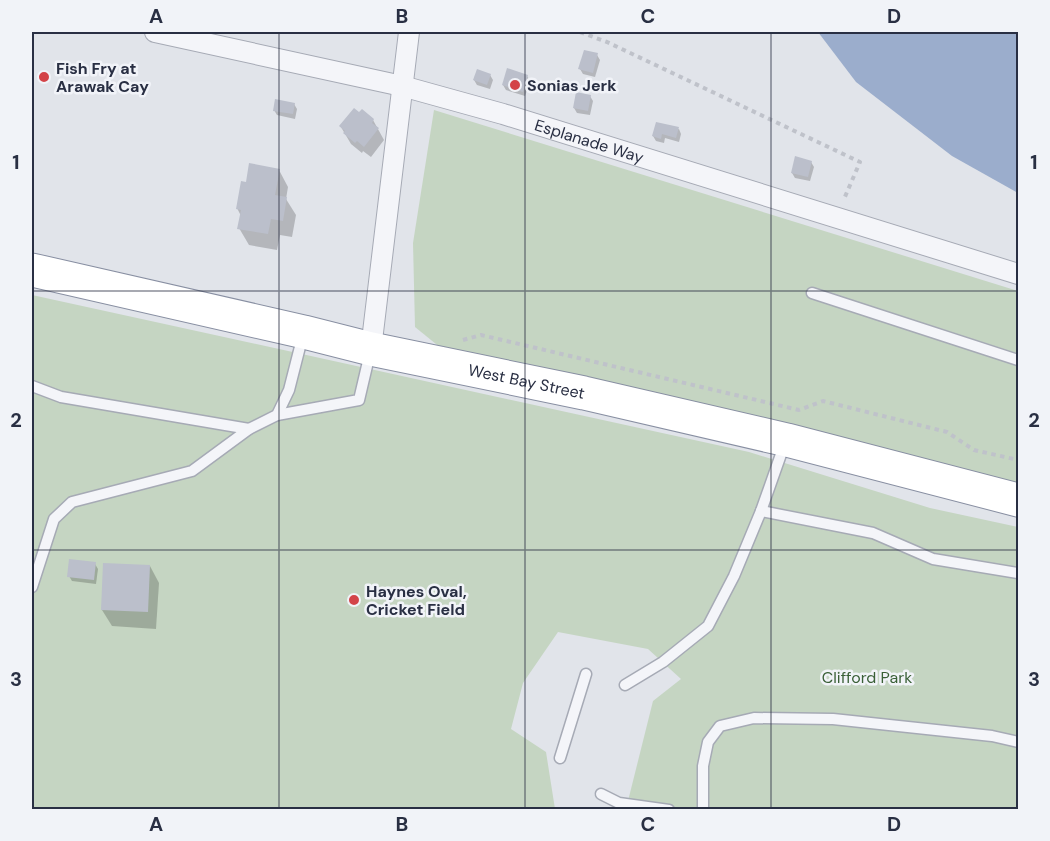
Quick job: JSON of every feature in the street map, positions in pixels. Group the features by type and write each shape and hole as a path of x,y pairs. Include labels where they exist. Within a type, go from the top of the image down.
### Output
{"highway":[{"name":"West Bay Street","path":"32,270 371,349 584,393 787,440 1018,501"}],"street":[{"name":"Esplanade Way","path":"155,32 402,86 524,120 1018,274"},
{"path":"371,349 410,32"}],"lane":[{"path":"812,293 1018,360"},
{"path":"277,415 289,390 304,332"},
{"path":"32,587 54,519 72,502 192,471 249,429 277,415 358,400 371,349"},
{"path":"32,386 61,397 249,429"},
{"path":"626,685 663,662 708,626 734,576 787,440"},
{"path":"761,511 873,533 933,559 1018,573"},
{"path":"560,758 586,674"},
{"path":"703,810 703,766 708,742 720,726 754,718 833,718 992,736 1018,742"},
{"path":"601,794 619,803 669,810"}],"path":[{"path":"580,32 607,42 860,162 836,216"},
{"path":"462,340 481,335 799,410 823,401 947,432 974,450 1018,460"}],"green space":[{"path":"434,110 1018,291 1018,489 447,353 415,327 413,243"},
{"name":"Clifford Park","path":"32,295 749,452 930,508 1018,527 1018,809 626,809 653,701 681,679 648,649 558,632 523,683 511,729 546,752 555,809 32,810"}],"water":[{"path":"818,32 1018,32 1018,193 952,156 856,82"}],"building":[{"path":"584,50 598,53 593,73 578,69"},
{"path":"507,68 528,75 523,92 502,85"},
{"path":"477,69 491,74 487,85 473,80"},
{"path":"576,92 591,95 588,111 573,108"},
{"path":"275,99 295,103 293,114 273,111"},
{"path":"354,108 359,112 362,109 374,119 372,123 379,128 364,147 343,133 345,131 339,126"},
{"path":"656,122 679,127 676,138 662,134 661,139 652,136"},
{"path":"795,156 812,161 808,177 791,173"},
{"path":"249,163 280,169 275,195 287,197 283,221 271,219 268,234 237,229 241,210 236,209 241,181 246,182"},
{"path":"69,559 96,562 94,580 67,577"},
{"path":"103,563 150,565 148,612 101,610"}],"place":[{"name":"Fish Fry at Arawak Cay","path":"44,77"},
{"name":"Sonias Jerk","path":"515,85"},
{"name":"Haynes Oval, Cricket Field","path":"354,600"}]}
